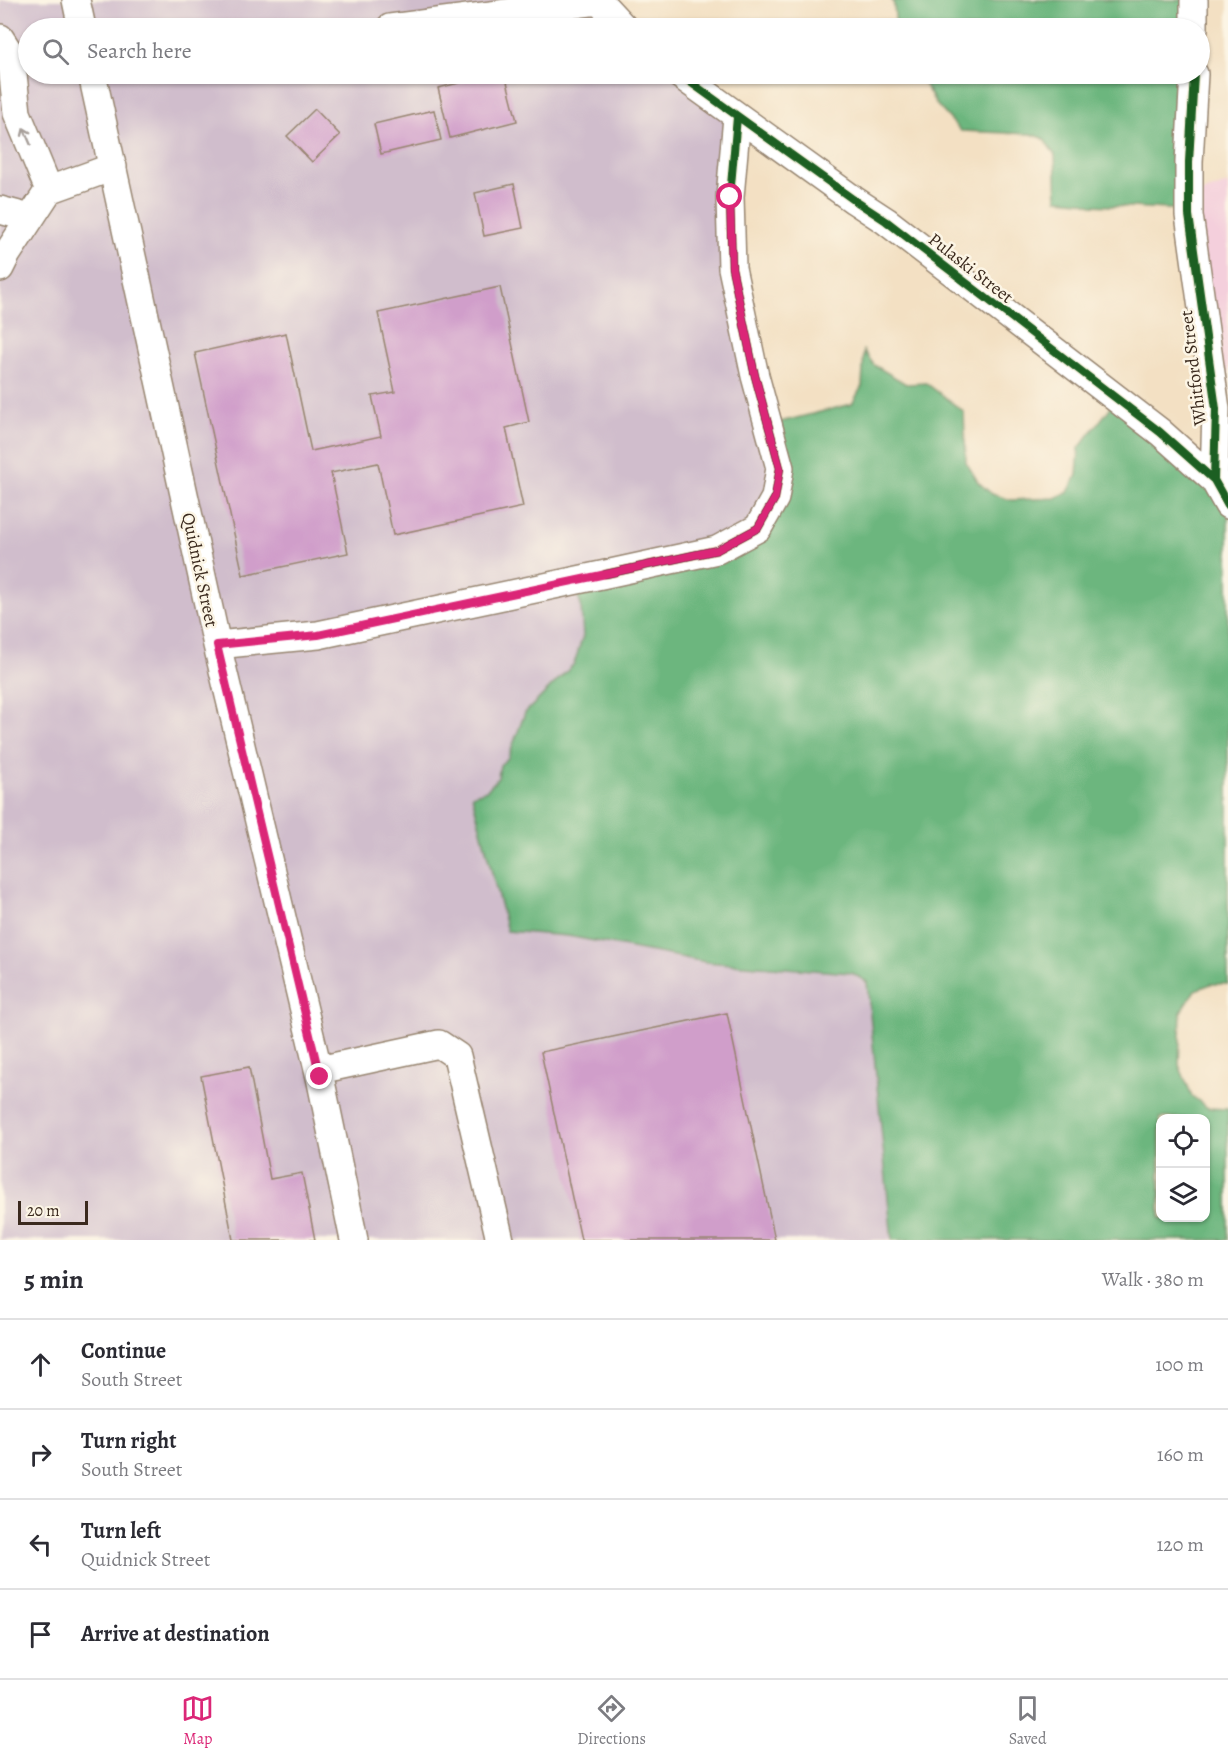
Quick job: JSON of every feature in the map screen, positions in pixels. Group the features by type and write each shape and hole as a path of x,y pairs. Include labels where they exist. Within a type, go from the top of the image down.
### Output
{"street":[{"path":"76,0 80,18"},
{"path":"464,18 598,0 615,18"},
{"path":"1194,0 1194,18"},
{"path":"0,38 11,55 7,82 17,113 50,190"},
{"name":"Quidnick Street","path":"94,84 217,645 319,1070 354,1240"},
{"name":"Pulaski Street","path":"692,84 886,221 1160,432 1214,480 1228,505"},
{"name":"Whitford Street","path":"1193,84 1189,162 1189,216 1216,409 1214,480"},
{"path":"217,645 318,635 717,550 758,528 775,498 780,468 755,376 732,268 730,197 737,117"},
{"path":"0,268 50,190 113,167"},
{"path":"0,210 30,218"},
{"path":"319,1070 439,1044 456,1056 500,1240"}],"shaded area":[{"path":"0,0 602,0 617,18 18,18 18,84 697,84 733,110 731,197 781,465 745,535 581,605 583,636 574,664 525,713 508,758 500,765 498,778 487,790 472,794 507,931 568,936 706,962 852,973 867,983 892,1240 0,1240"},
{"path":"1228,184 1228,503 1193,195"}],"green space":[{"path":"892,0 1194,0 1195,18 895,18"},
{"path":"924,84 1193,84 1187,210 1092,205 1081,201 1057,199 1055,155 1043,138 1031,134 961,131 937,105"},
{"path":"864,351 874,365 906,384 926,383 964,412 966,462 978,482 992,494 1011,500 1055,498 1068,492 1077,475 1079,448 1117,399 1228,503 1228,984 1211,984 1195,990 1181,1012 1179,1065 1192,1096 1208,1108 1228,1109 1228,1240 892,1240 867,982 852,973 706,962 568,936 507,931 472,795 487,790 498,778 500,765 508,758 525,713 574,664 583,636 581,605 573,585 731,545 776,492 772,424 852,404 862,386"}],"building":[{"path":"455,84 508,84 517,121 450,138 438,88"},
{"path":"315,109 340,135 312,162 287,136"},
{"path":"434,110 441,140 381,154 374,124"},
{"path":"514,184 523,228 484,236 475,193"},
{"path":"500,287 529,422 506,428 523,507 393,535 378,463 331,473 348,553 243,575 195,353 286,333 311,451 381,436 372,396 395,392 378,313"},
{"path":"727,1013 775,1240 581,1240 541,1052"},
{"path":"249,1067 270,1179 302,1173 315,1240 233,1240 201,1076"}],"cycle path":[{"path":"693,84 886,221 1160,432 1214,480 1228,505"},
{"path":"1193,84 1189,215 1216,409 1214,480"},
{"path":"606,574 717,550 758,528 775,498 780,468 755,376 732,268 730,197 737,117"}],"route":[{"path":"320,1077 217,645 318,635 717,550 758,528 775,498 780,468 755,376 732,268 730,197"}]}
